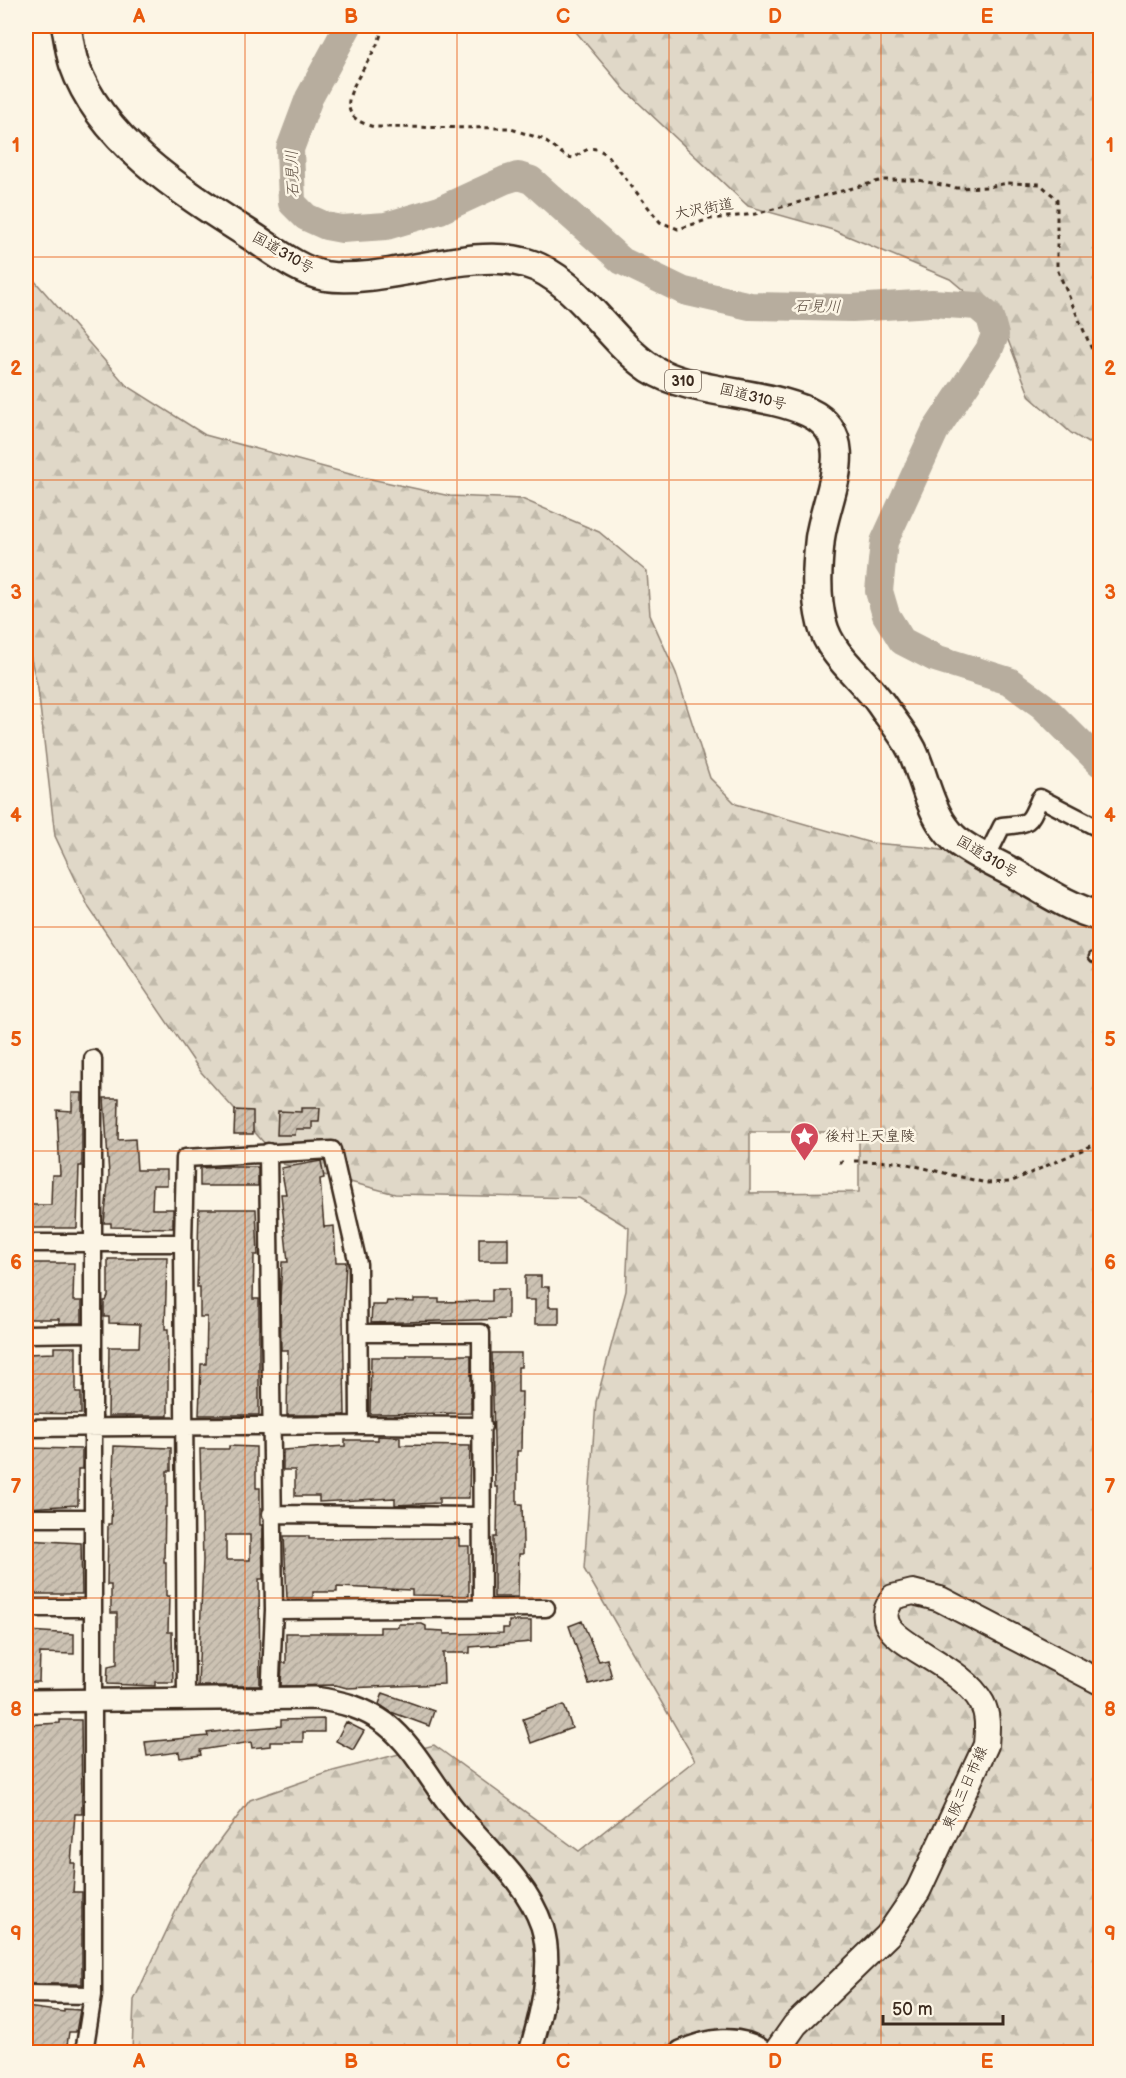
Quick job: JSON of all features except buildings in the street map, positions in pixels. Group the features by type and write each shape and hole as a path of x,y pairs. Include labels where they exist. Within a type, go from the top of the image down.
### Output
{"highway":[{"name":"国道310号","path":"66,26 75,65 93,99 144,162 194,200 300,267 322,276 350,277 504,258 530,264 565,286 637,358 654,370 675,379 805,411 826,423 835,441 838,460 821,535 817,586 822,625 842,659 878,699 911,748 933,808 942,824 954,838 1050,894 1101,916"}],"main road":[{"name":"東阪三日市線","path":"776,2052 795,2025 888,1935 918,1891 986,1744 988,1722 983,1704 966,1682 941,1663 897,1637 887,1624 885,1612 893,1597 913,1592 940,1599 1101,1682"}],"street":[{"path":"986,858 1002,826 1027,823 1032,819 1040,798 1101,829"},
{"path":"84,2052 93,1995 93,1059"},
{"path":"186,1699 183,1428 185,1158 332,1149 358,1264 361,1333 359,1425"},
{"path":"268,1152 269,1426 274,1610 270,1699"},
{"path":"26,1243 183,1243"},
{"path":"26,1334 92,1333"},
{"path":"361,1333 481,1333 482,1608"},
{"path":"26,1428 483,1426"},
{"path":"271,1514 482,1515"},
{"path":"26,1518 93,1518"},
{"path":"26,1608 93,1608"},
{"path":"274,1610 546,1608"},
{"path":"26,1701 314,1698 349,1703 387,1725 411,1750 454,1809 522,1889 537,1915 545,1942 544,1987 530,2052"},
{"path":"26,1994 93,1995"},
{"path":"681,2052 700,2044 741,2041 754,2045 763,2052"}],"path":[{"name":"大沢街道","path":"382,26 382,34 373,54 350,91 348,105 351,116 361,124 375,127 508,128 542,139 567,157 574,158 584,149 598,148 606,153 652,214 670,227 678,229 723,216 755,214 883,180 918,180 956,188 1007,183 1040,184 1057,199 1057,269 1101,368"},
{"path":"854,1161 898,1162 986,1184 1010,1182 1101,1142"}],"green space":[{"path":"571,26 1100,26 1100,433 1088,443 1071,433 1030,397 1001,322 950,279 833,230 748,206 625,90"},
{"path":"26,271 126,385 205,435 357,476 450,496 522,499 599,532 647,572 650,615 676,673 710,778 736,804 871,843 952,852 1088,922 1100,932 1100,2052 132,2052 134,2000 191,1879 250,1800 333,1771 434,1745 579,1851 695,1760 584,1569 596,1402 626,1291 629,1228 579,1198 395,1194 283,1164 201,1072 89,908 55,836 38,689 26,638","holes":["750,1132 859,1132 859,1192 750,1193"]}],"waterway":[{"name":"石見川","path":"348,26 309,98 290,149 292,203 306,217 326,226 342,229 386,226 440,210 518,176 531,180 622,261 684,291 750,306 852,308 932,303 977,306 990,317 995,335 989,350 935,431 884,542 879,591 886,615 902,641 935,658 1009,681 1043,706 1100,763"}],"place":[{"name":"後村上天皇陵","path":"804,1162"}]}
